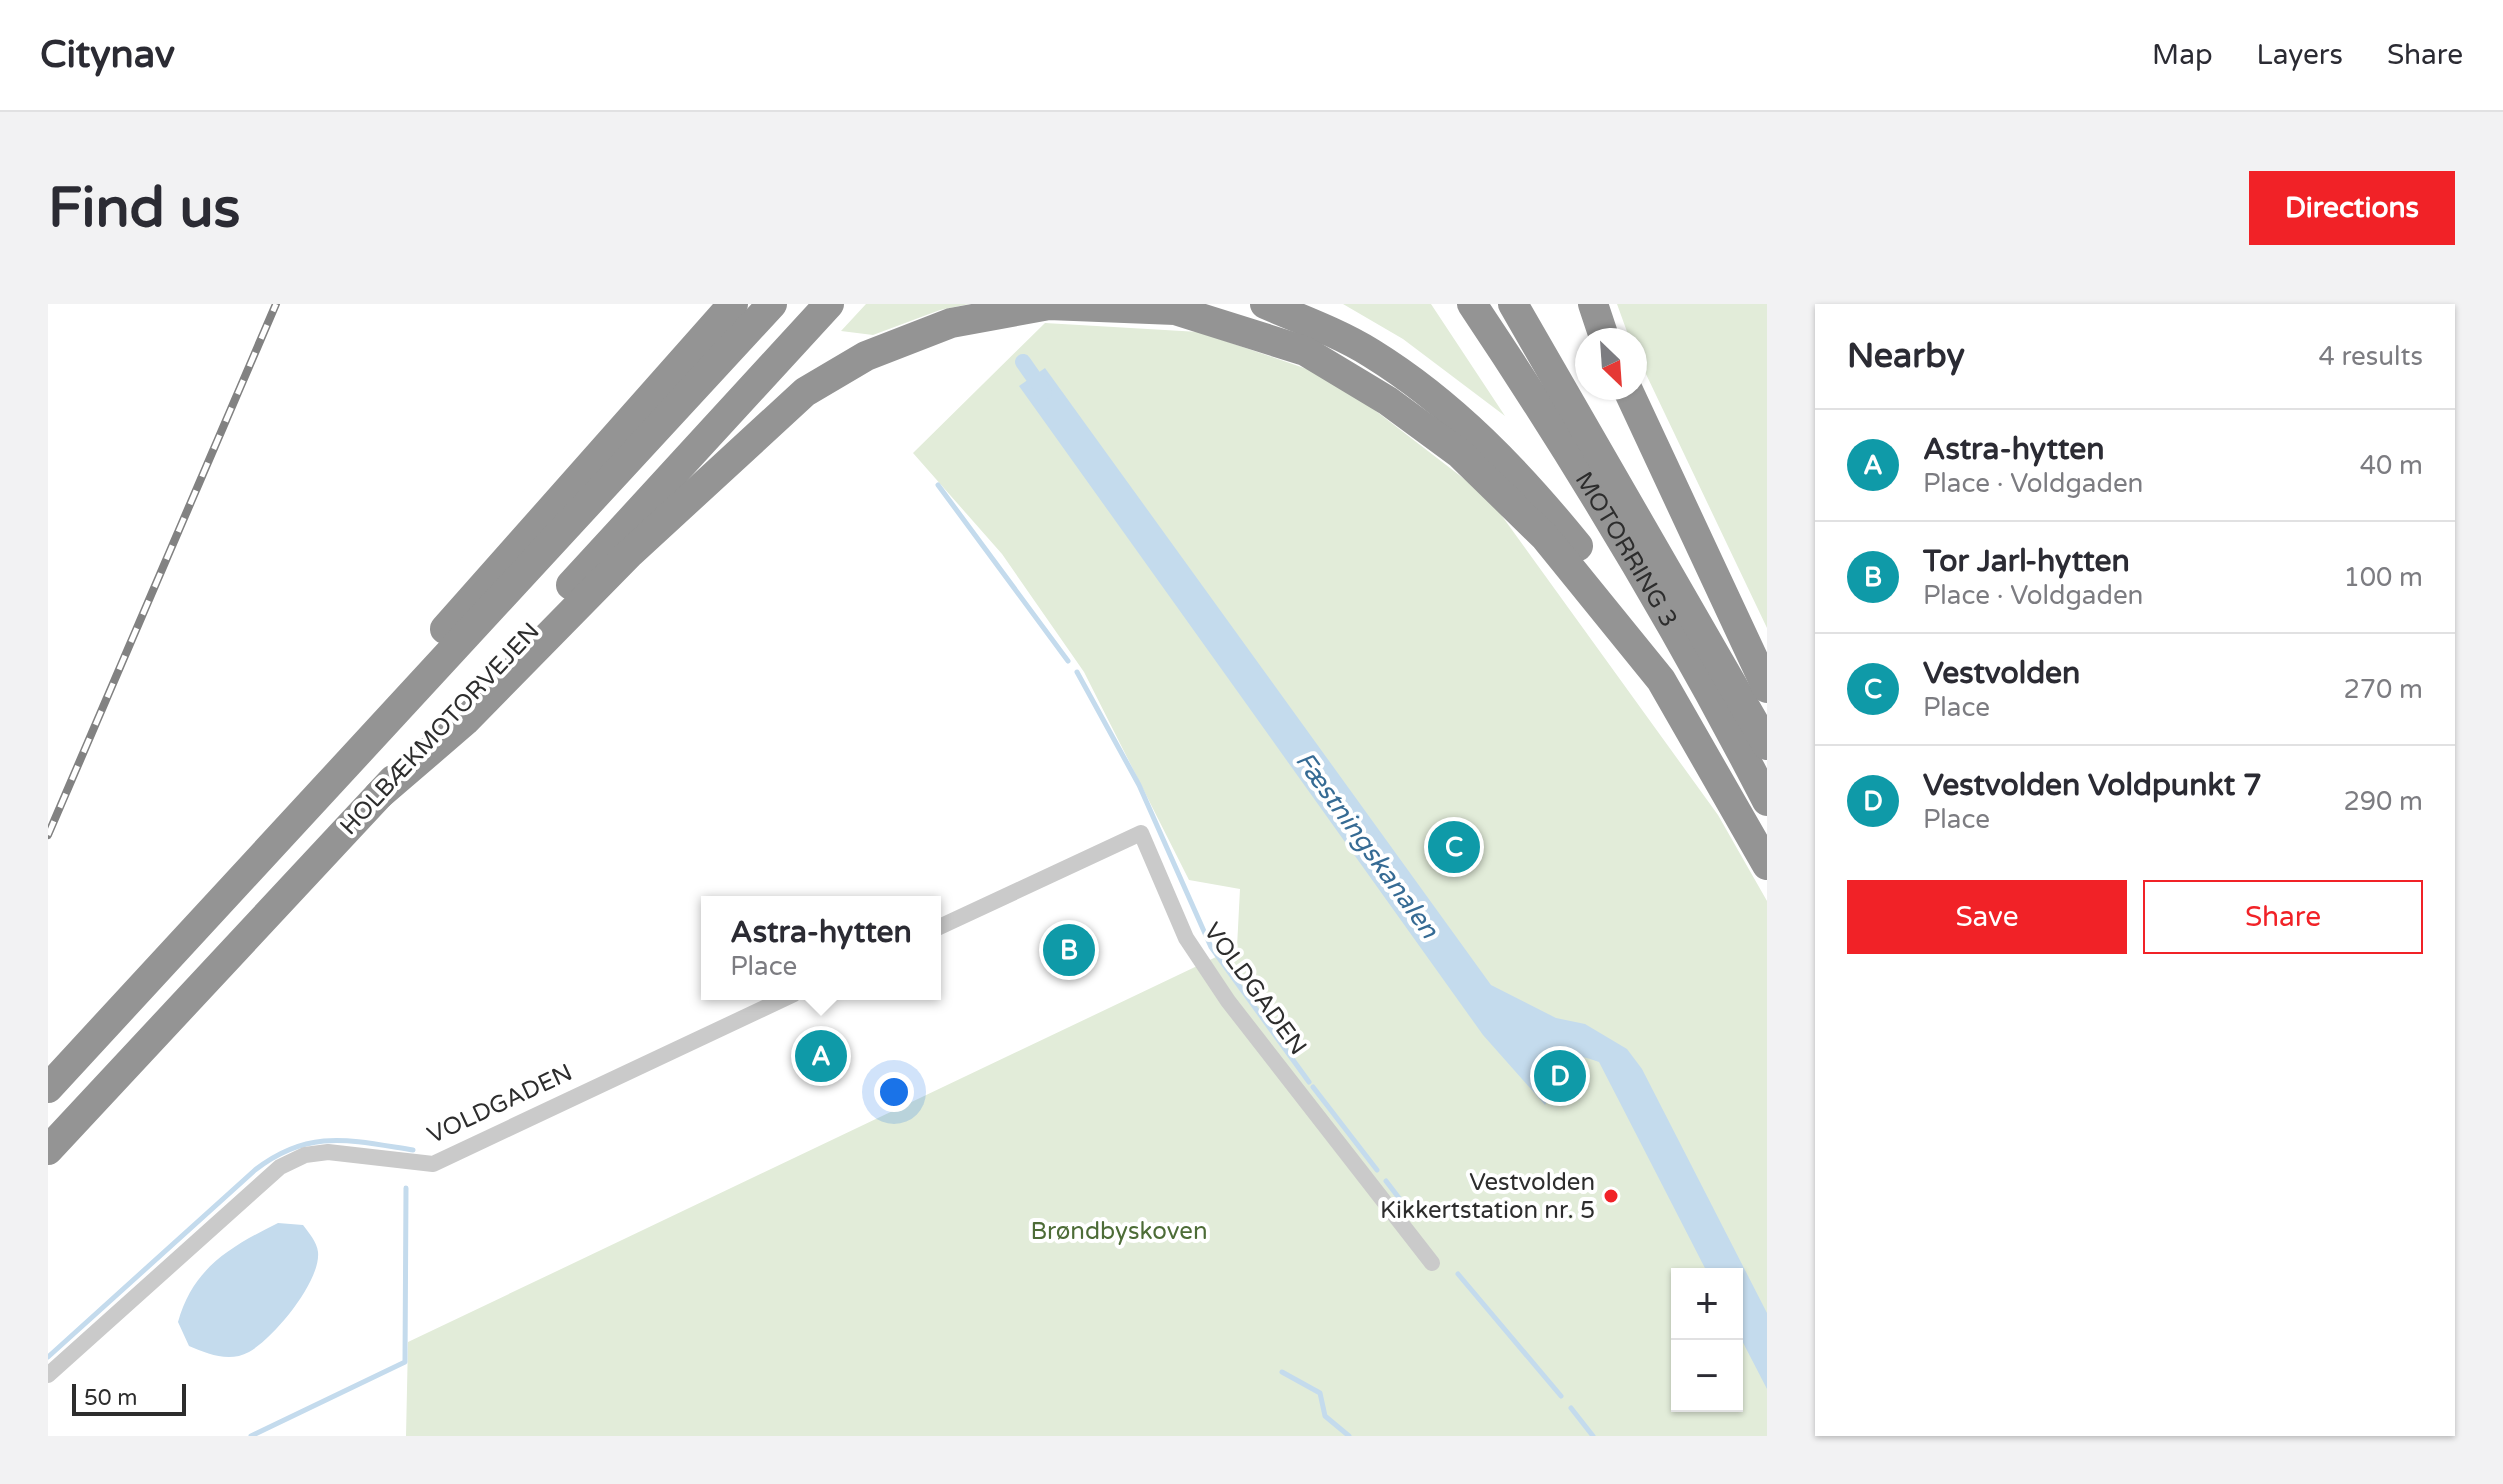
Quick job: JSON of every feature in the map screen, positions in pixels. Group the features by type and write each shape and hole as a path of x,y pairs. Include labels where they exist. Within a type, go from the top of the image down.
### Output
{"highway":[{"path":"265,853 336,752 733,304"},
{"name":"HOLBÆKMOTORVEJEN","path":"48,1088 772,304"},
{"name":"HOLBÆKMOTORVEJEN","path":"48,1150 379,795 829,304"},
{"path":"1265,304 1371,353 1469,427 1539,498 1626,605 1667,665 1767,835"},
{"name":"MOTORRING 3","path":"1472,304 1617,533 1717,703 1767,801"},
{"name":"MOTORRING 3","path":"1513,304 1767,745"},
{"path":"1593,304 1601,328"},
{"path":"379,795 465,721 629,554 805,392 866,356 951,323 1049,305 1175,310 1305,351 1388,401 1460,454 1545,537 1661,680 1767,865"},
{"path":"1633,400 1767,688"}],"street":[{"name":"VOLDGADEN","path":"941,926 1141,833 1186,938 1211,976 1432,1263"},
{"name":"VOLDGADEN","path":"48,1375 280,1167 305,1155 328,1152 433,1164 781,1000"}],"green space":[{"path":"866,304 969,304 940,310 873,335 841,331"},
{"path":"1343,304 1431,304 1505,416 1403,339"},
{"path":"1617,304 1767,304 1767,628 1647,376 1647,328 1626,328"},
{"name":"Brøndbyskoven","path":"1045,323 1199,332 1333,378 1489,498 1718,815 1767,901 1767,1436 406,1436 408,1342 1237,947 1240,889 1189,880 1084,672 1002,554 913,453"}],"water":[{"path":"1045,368 1491,985 1556,1018 1585,1024 1627,1049 1642,1069 1767,1313 1767,1389 1743,1343 1743,1268 1705,1268 1599,1062 1564,1054 1540,1062 1533,1069 1551,1094 1545,1105 1483,1035 1019,386"},
{"path":"278,1223 303,1225 318,1252 312,1278 294,1308 271,1335 241,1355 219,1356 189,1346 178,1322 193,1287 229,1251"}],"waterway":[{"name":"Fæstningskanalen","path":"1023,362 1044,392"},
{"path":"938,485 1068,661"},
{"path":"1077,672 1139,785 1211,947 1309,1082"},
{"path":"1313,1087 1377,1170"},
{"path":"48,1357 255,1170 275,1157 294,1148 331,1140 413,1150"},
{"path":"1386,1181 1412,1215"},
{"path":"251,1436 405,1362 406,1188"},
{"path":"1458,1274 1561,1396"},
{"path":"1282,1372 1320,1393 1325,1416 1349,1436"},
{"path":"1571,1408 1593,1436"}],"railway":[{"path":"48,835 276,304"}],"place":[{"name":"Vestvolden","path":"1454,847"},
{"name":"Tor Jarl-hytten","path":"1069,950"},
{"name":"Astra-hytten","path":"821,1056"},
{"name":"Vestvolden Voldpunkt 7","path":"1560,1076"},
{"name":"Vestvolden Kikkertstation nr. 5","path":"1611,1196"}]}
